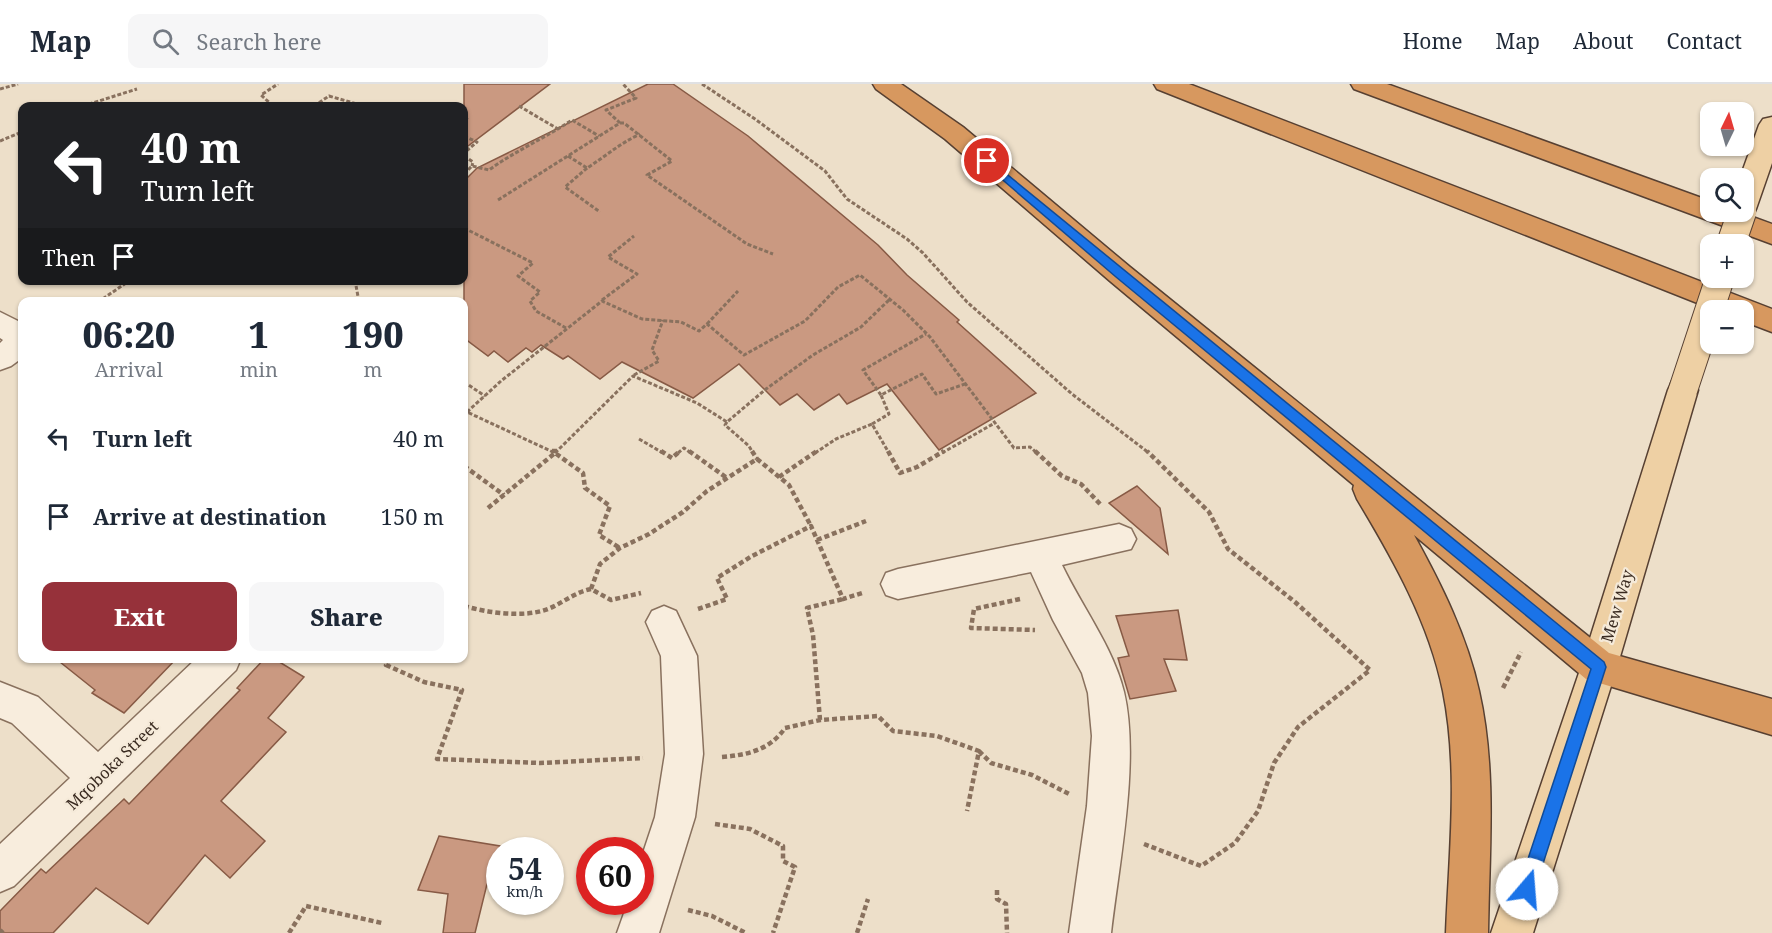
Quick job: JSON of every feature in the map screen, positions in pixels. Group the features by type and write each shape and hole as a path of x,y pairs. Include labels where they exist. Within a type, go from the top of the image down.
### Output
{"highway":[{"path":"885,84 954,133 1120,274 1599,667 1772,717"},
{"path":"1166,84 1772,321"},
{"path":"1363,84 1772,234"},
{"path":"1355,467 1392,526 1422,586 1449,651 1466,718 1471,822 1467,933"}],"main road":[{"path":"1754,178 1769,134"},
{"name":"Mew Way","path":"1512,933 1599,667 1683,390 1717,288"}],"street":[{"path":"0,322 18,337"},
{"path":"0,358 18,343"},
{"path":"898,584 1119,538"},
{"path":"1040,555 1065,609 1098,668 1106,693 1111,736 1107,806 1090,933"},
{"path":"643,917 675,818 684,754 679,656 664,622"},
{"name":"Mqoboka Street","path":"0,872 219,663"},
{"path":"0,700 25,710 98,779"}],"path":[{"path":"0,89 18,84"},
{"path":"269,102 261,95 279,84"},
{"path":"623,84 636,98 606,110 672,161 647,175 747,244 773,254"},
{"path":"702,84 755,119 778,139 825,171 847,199 907,239 923,253 967,302 1072,394 1157,459 1209,512 1228,549 1295,602 1370,670 1298,727 1274,764 1258,811 1235,843 1201,867 1138,842 1107,806 1075,797 1032,775 991,763 979,751"},
{"path":"96,102 137,89"},
{"path":"320,102 329,96 352,102"},
{"path":"519,106 558,129"},
{"path":"472,166 489,170 511,154 542,140 572,120 598,136"},
{"path":"498,200 620,123"},
{"path":"0,141 18,134"},
{"path":"600,212 565,187 587,168 609,154 617,145 640,134"},
{"path":"468,138 477,142 468,151"},
{"path":"568,156 587,168"},
{"path":"468,158 474,162 468,170"},
{"path":"468,230 533,263 518,276 540,292 530,301 536,311 566,328"},
{"path":"468,411 566,328 637,274 608,257 634,236"},
{"path":"707,324 744,355 805,321 838,287 860,275 890,299 926,334 993,424 1014,448 1030,447 1062,476 1081,484 1100,503 1119,538"},
{"path":"105,297 123,285"},
{"path":"602,301 642,319 681,322 699,331 738,291"},
{"path":"843,598 811,526 789,484 757,459 749,446 725,425 766,389 813,355 861,327 890,299"},
{"path":"488,508 555,453 633,376 659,361 652,350 663,320"},
{"path":"779,477 836,440 889,414 881,395 863,370 926,334"},
{"path":"881,395 922,374 936,394 965,384"},
{"path":"633,376 697,403 728,422"},
{"path":"468,385 485,396"},
{"path":"468,415 555,453 584,473 585,488 610,506 599,535 620,548"},
{"path":"872,424 900,473 917,467 993,424"},
{"path":"639,439 672,458 684,448 727,478"},
{"path":"591,589 600,564 620,548 649,534 683,512 706,490 757,459"},
{"path":"468,469 504,495"},
{"path":"817,540 866,521"},
{"path":"468,608 474,610 515,612 546,610 582,590 591,589 614,602 643,593 664,622 727,599 717,578 752,556 811,526"},
{"path":"820,720 814,645 807,608 898,584"},
{"path":"1009,602 974,609 971,628 1037,630 1074,622"},
{"path":"1503,688 1522,650"},
{"path":"675,818 750,829 783,846 783,861 795,867 774,933"},
{"path":"997,890 996,899 1006,904 1007,933"},
{"path":"857,933 868,899"},
{"path":"289,933 306,906 382,922"},
{"path":"643,917 712,916 746,933"}],"building":[{"path":"464,84 550,84 468,146 468,102 464,102"},
{"path":"648,84 673,84 748,136 878,245 907,275 959,320 957,322 1036,393 939,450 887,384 847,404 839,394 814,410 797,394 780,405 739,364 693,398 622,362 600,379 568,356 563,359 541,345 532,352 526,348 508,362 494,351 488,356 468,341 468,297 464,297 464,285 468,285 468,177 477,168"},
{"path":"1137,486 1160,508 1168,554 1109,503"},
{"path":"1178,610 1187,660 1164,659 1176,691 1130,699 1118,658 1129,656 1116,616"},
{"path":"61,663 172,663 124,713 92,693 95,690"},
{"path":"260,663 281,663 304,677 268,718 286,732 221,801 265,841 230,878 205,855 148,924 96,888 53,933 0,933 0,911 41,869 46,873 124,799 129,804 240,690 237,688"},
{"path":"439,836 486,844 486,888 475,933 443,933 448,894 418,890"}],"route":[{"path":"987,161 1120,274 1599,667 1527,889"}]}
